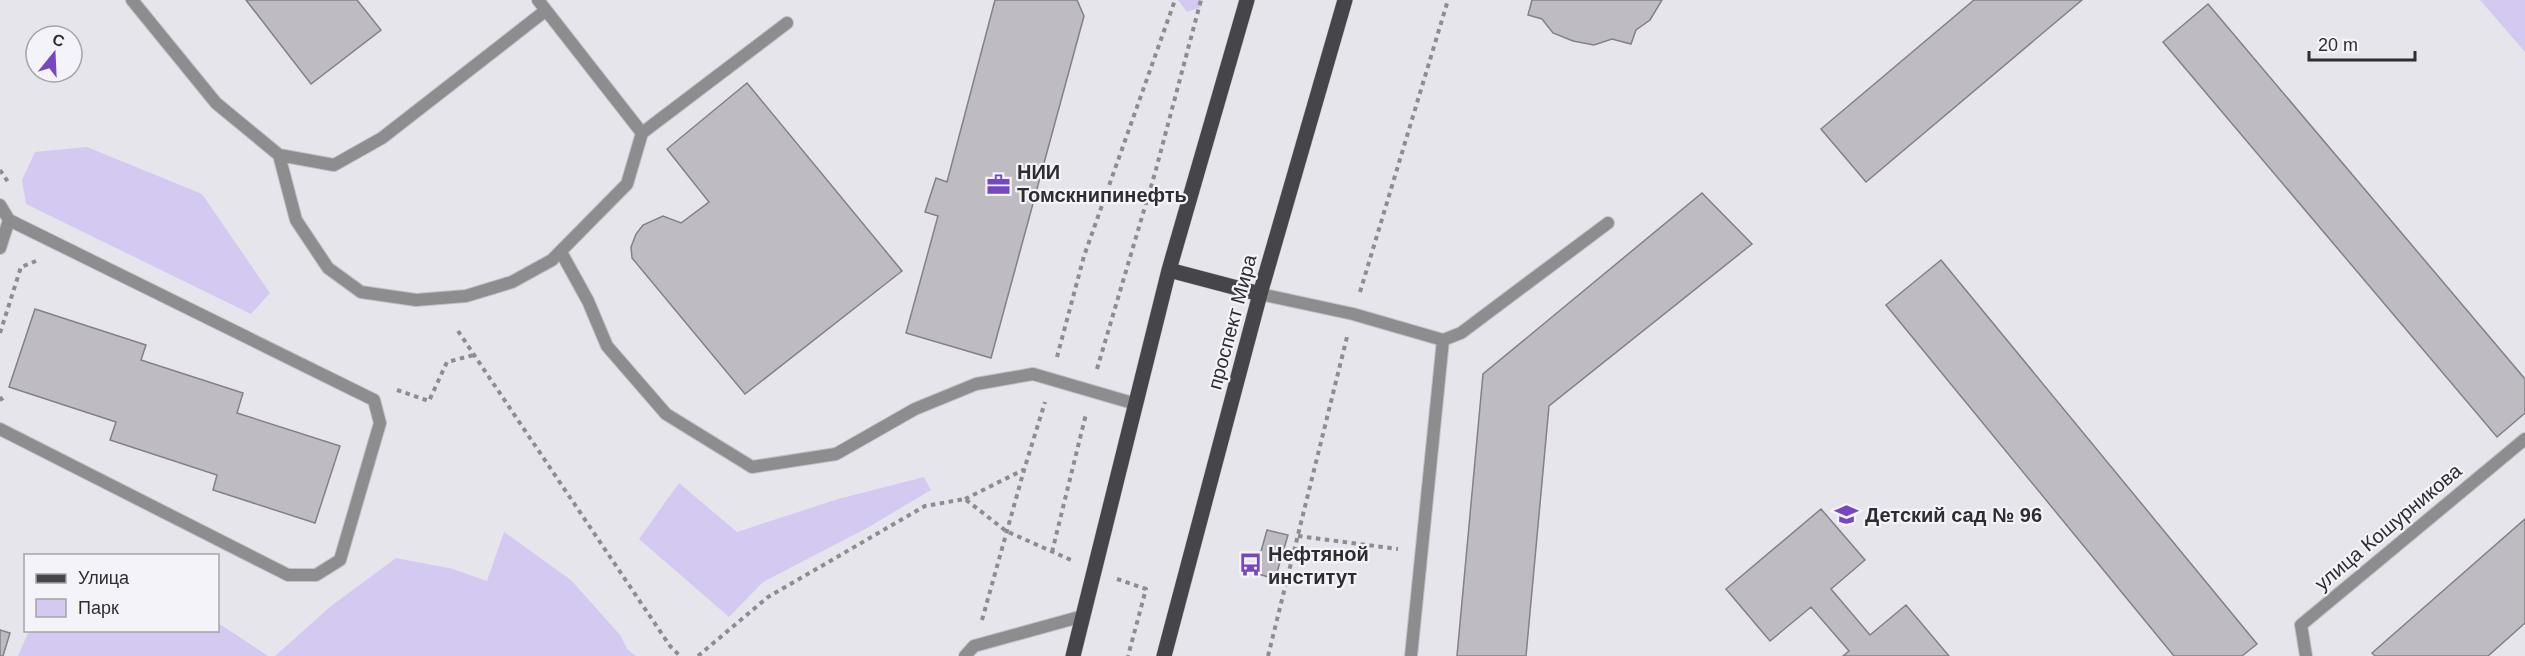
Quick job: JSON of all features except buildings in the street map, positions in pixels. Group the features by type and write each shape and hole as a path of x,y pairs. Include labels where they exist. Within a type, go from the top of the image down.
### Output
{"main road":[{"path":"1073,656 1169,270 1247,0"},
{"name":"проспект Мира","path":"1164,656 1260,294 1345,0"},
{"path":"1169,270 1260,294"}],"street":[{"path":"132,0 216,103 279,155 334,165 382,138 545,11"},
{"path":"538,0 642,133"},
{"path":"279,155 296,219 328,268 361,292 416,300 466,296 512,282 552,260 627,184 642,133 787,23"},
{"path":"0,205 9,220 374,400 380,423 339,560 316,575 288,575 0,429"},
{"path":"0,248 9,220"},
{"path":"1260,294 1353,314 1443,340 1461,333 1608,223"},
{"path":"561,252 588,301 607,346 666,414 752,467 836,454 915,409 976,384 1033,374 1136,404"},
{"path":"1410,656 1443,340"},
{"name":"улица Кошурникова","path":"2306,656 2301,625 2525,439"},
{"path":"965,656 974,651 1083,616"}],"path":[{"path":"974,651 1006,531 1051,380 1083,256 1175,0"},
{"path":"1052,552 1091,391 1155,174 1201,0"},
{"path":"0,333 21,267 38,261"},
{"path":"458,331 670,646 680,656"},
{"path":"397,390 429,401 447,362 474,355"},
{"path":"698,656 768,597 915,511 925,506 965,499 1024,470"},
{"path":"965,499 1006,531 1068,559"},
{"path":"1298,536 1420,552"},
{"path":"1125,581 1146,589 1128,656"}],"green space":[{"path":"1178,0 1203,0 1201,7 1187,12"},
{"path":"2480,0 2525,0 2525,52"},
{"path":"87,147 202,194 270,293 251,314 26,204 22,180 35,152"},
{"path":"924,477 931,490 867,528 763,582 729,617 639,539 679,483 737,532 838,499"},
{"path":"504,532 571,580 621,636 627,649 636,656 275,656 331,606 396,558 453,569 487,581"},
{"path":"219,624 268,656 18,656 28,633 219,632"}],"place":[{"name":"НИИ Томскнипинефть","path":"999,184"},
{"name":"Детский сад № 96","path":"1847,515"},
{"name":"Нефтяной институт","path":"1250,565"}]}
